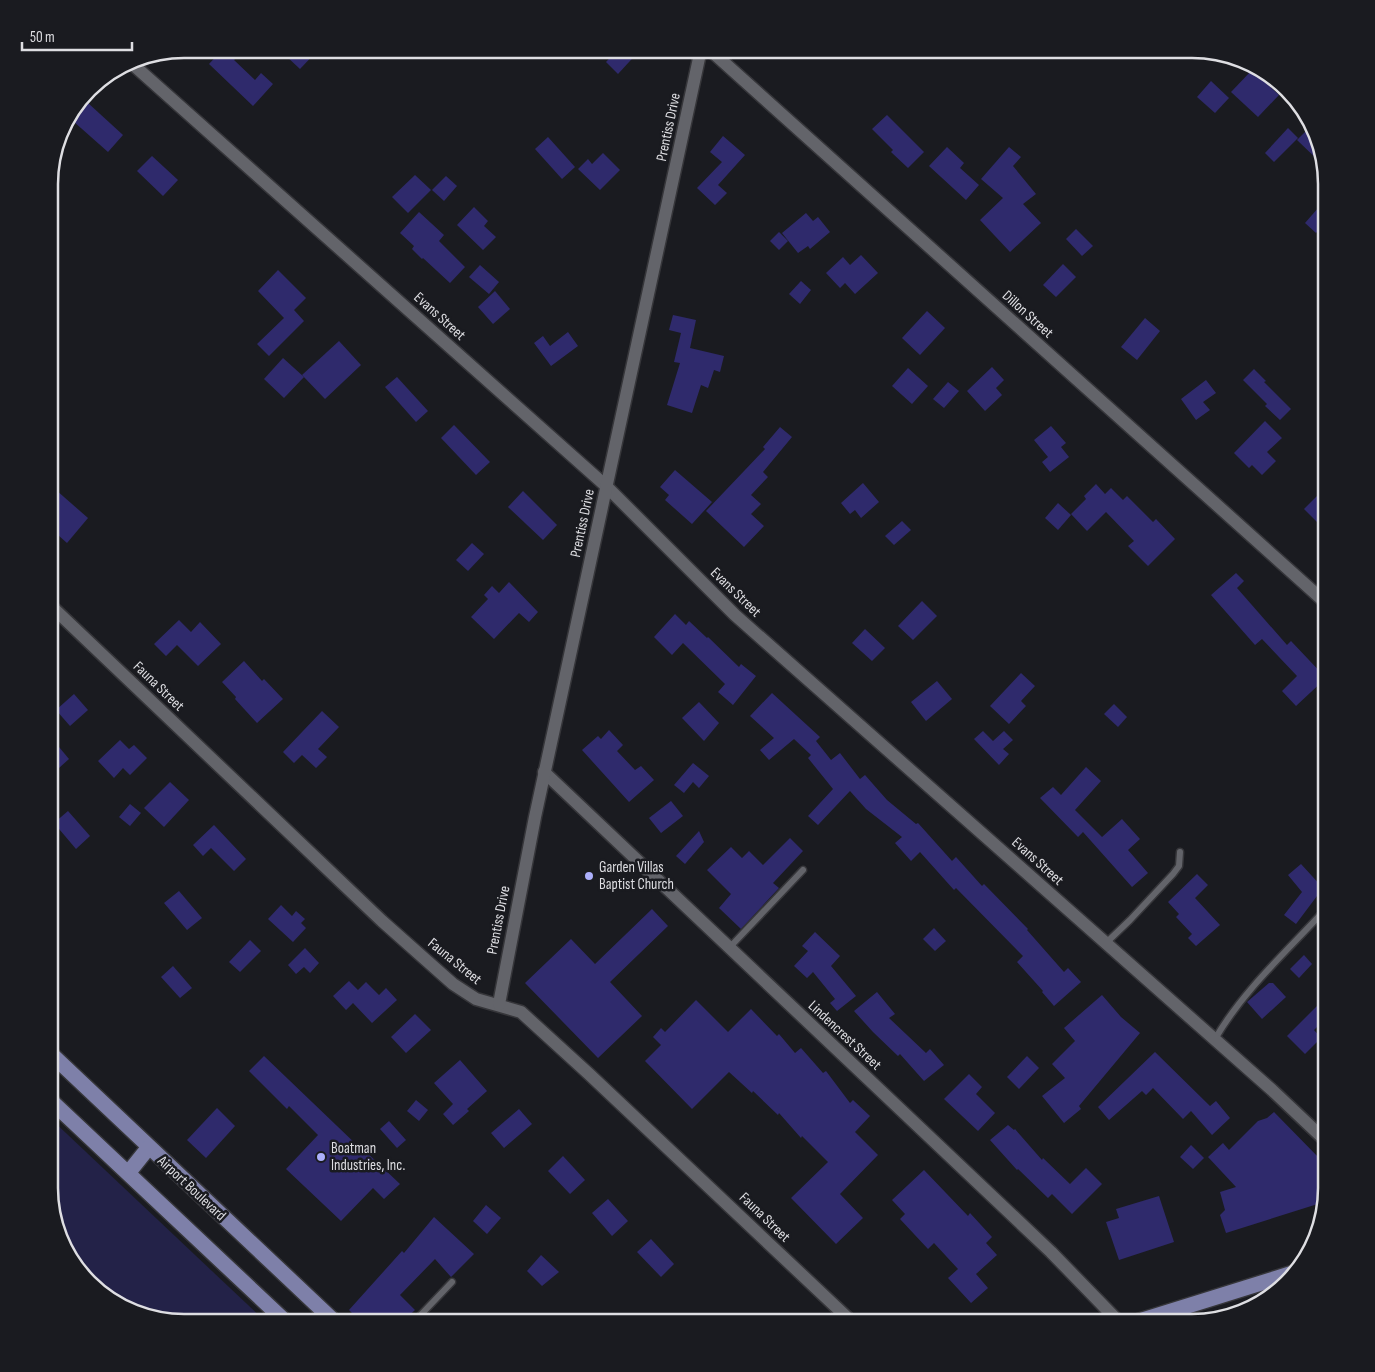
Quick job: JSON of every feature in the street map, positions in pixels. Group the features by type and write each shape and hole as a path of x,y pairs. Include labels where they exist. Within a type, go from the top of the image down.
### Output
{"main road":[{"name":"Airport Boulevard","path":"57,1060 326,1314"},
{"path":"57,1106 278,1314"},
{"path":"128,1172 149,1147"},
{"path":"1162,1314 1281,1277"}],"street":[{"name":"Prentiss Drive","path":"499,1004 544,772 699,58"},
{"name":"Dillon Street","path":"719,58 1318,596"},
{"name":"Evans Street","path":"136,67 606,486 735,614 1215,1039 1318,1133"},
{"name":"Fauna Street","path":"58,612 389,927 453,984 476,999 499,1004 521,1012 604,1087 844,1314"},
{"name":"Lindencrest Street","path":"544,772 1051,1252 1111,1314"}],"lane":[{"path":"1106,943 1173,874 1179,866 1180,852"},
{"path":"730,947 804,870"},
{"path":"1215,1039 1226,1020 1258,980 1318,917"},
{"path":"422,1314 452,1282"}],"shaded area":[{"path":"57,1125 257,1314 175,1314 159,1312 128,1302 100,1283 74,1252 64,1229 57,1189"}],"building":[{"path":"215,58 236,58 234,60 255,80 261,73 273,84 253,106 209,64"},
{"path":"288,58 310,58 300,69"},
{"path":"610,58 633,58 618,74 606,62"},
{"path":"1250,72 1260,78 1279,95 1258,117 1231,92"},
{"path":"1211,81 1229,98 1215,113 1197,97"},
{"path":"88,103 123,135 108,152 73,121"},
{"path":"887,115 924,152 908,168 891,152 893,150 872,129"},
{"path":"1288,128 1298,138 1274,162 1265,153"},
{"path":"1306,131 1314,157 1297,140"},
{"path":"723,136 745,155 718,185 727,193 715,205 697,188 722,162 710,152"},
{"path":"548,137 575,167 562,179 535,149"},
{"path":"947,147 964,163 960,168 979,185 966,200 929,166"},
{"path":"1009,147 1021,157 1013,166 1036,194 1023,204 1041,223 1010,252 980,220 1003,198 981,179"},
{"path":"603,153 620,170 600,190 578,169 588,159 592,164"},
{"path":"152,156 178,180 163,196 137,171"},
{"path":"415,175 431,190 408,213 392,197"},
{"path":"446,176 457,186 444,201 432,190"},
{"path":"474,207 488,221 484,226 496,237 483,250 457,225"},
{"path":"1318,208 1318,231 1316,233 1305,223"},
{"path":"419,212 444,235 439,241 465,267 450,283 412,249 414,246 400,233"},
{"path":"806,213 813,221 818,217 830,232 810,249 808,246 798,253 782,233"},
{"path":"1076,229 1093,246 1082,256 1066,239"},
{"path":"779,232 788,241 779,250 770,241"},
{"path":"861,255 878,273 855,294 845,283 840,288 826,273 843,257 850,265"},
{"path":"1063,264 1076,277 1056,297 1043,285"},
{"path":"480,265 499,282 489,294 469,277"},
{"path":"278,270 306,298 294,310 304,321 269,356 257,344 284,318 258,291"},
{"path":"801,281 811,290 800,304 789,294"},
{"path":"495,291 510,309 493,324 478,307"},
{"path":"927,311 945,328 920,355 902,338"},
{"path":"673,315 696,320 690,348 724,356 720,372 714,370 708,388 701,385 692,413 667,405 680,363 674,362 681,333 669,330"},
{"path":"1145,318 1160,331 1137,360 1121,347"},
{"path":"568,332 578,346 551,366 534,343 543,336 550,346"},
{"path":"339,341 361,365 325,399 302,375"},
{"path":"283,358 304,377 284,398 264,379"},
{"path":"992,367 1004,380 996,388 1002,395 985,411 967,391"},
{"path":"908,368 928,386 912,404 892,386"},
{"path":"1254,369 1291,409 1280,420 1265,406 1267,404 1243,380"},
{"path":"397,377 428,411 416,422 385,387"},
{"path":"1206,380 1216,393 1203,402 1210,410 1196,420 1181,399"},
{"path":"948,382 959,391 944,408 933,399"},
{"path":"1265,421 1282,438 1267,452 1276,461 1262,475 1252,465 1249,468 1234,453"},
{"path":"454,425 490,462 476,475 441,438"},
{"path":"1051,426 1066,443 1061,447 1069,457 1050,472 1042,462 1048,457 1034,440"},
{"path":"780,427 792,437 763,472 768,477 751,495 761,504 751,514 764,526 744,547 706,511 765,449 763,447"},
{"path":"675,470 712,502 692,524 665,500 669,495 660,487"},
{"path":"863,483 879,502 861,518 855,510 850,514 841,503"},
{"path":"1096,484 1105,494 1111,488 1123,500 1127,496 1153,522 1156,519 1175,539 1148,566 1128,546 1134,541 1106,512 1087,531 1071,514 1086,499 1084,496"},
{"path":"58,491 88,518 67,543 58,535"},
{"path":"523,491 557,525 543,540 508,507"},
{"path":"1318,495 1318,523 1304,509"},
{"path":"1058,503 1071,515 1058,530 1045,518"},
{"path":"902,521 911,530 894,545 885,536"},
{"path":"472,543 484,554 468,571 456,560"},
{"path":"1236,573 1244,581 1237,588 1287,645 1291,641 1318,670 1318,685 1296,706 1282,691 1297,676 1262,639 1255,645 1211,595"},
{"path":"509,582 538,612 529,622 519,613 494,639 471,617 488,599 484,595 492,586 499,593"},
{"path":"922,601 937,616 913,640 898,626"},
{"path":"675,614 686,625 689,621 739,667 741,664 756,676 733,705 718,692 725,684 683,643 672,655 654,637"},
{"path":"179,620 191,632 200,622 221,644 198,666 177,645 166,656 154,644"},
{"path":"865,629 885,648 872,661 852,643"},
{"path":"244,661 262,681 264,679 283,699 257,723 222,682"},
{"path":"1021,673 1035,686 1021,701 1026,706 1009,724 990,706"},
{"path":"937,681 952,699 926,721 911,702"},
{"path":"772,693 820,737 816,741 831,760 840,753 860,779 865,775 887,800 916,824 918,823 952,861 956,857 982,886 984,884 1028,929 1064,972 1068,968 1081,982 1054,1006 1017,962 1023,956 956,888 954,890 920,852 911,861 895,843 902,837 866,809 850,791 818,825 808,816 833,789 808,758 811,755 794,739 769,760 760,750 774,738 750,716"},
{"path":"74,694 88,710 70,726 57,712 57,709"},
{"path":"699,702 719,723 704,741 682,718"},
{"path":"1114,704 1127,717 1118,727 1104,714"},
{"path":"322,711 339,727 318,749 327,757 316,768 302,755 294,763 283,752"},
{"path":"609,730 623,745 617,751 635,770 641,766 654,780 629,802 582,750 598,736 601,739"},
{"path":"983,731 993,741 1004,731 1013,740 1003,749 1009,754 999,765 974,739"},
{"path":"120,740 129,749 134,745 147,758 130,775 123,768 114,778 98,761"},
{"path":"57,745 69,759 57,769"},
{"path":"693,763 709,776 699,788 693,782 684,793 674,785"},
{"path":"1086,767 1101,781 1075,810 1102,837 1122,819 1140,839 1128,850 1148,873 1132,887 1083,832 1078,837 1040,798 1053,787 1061,795"},
{"path":"170,782 189,800 164,827 144,808"},
{"path":"671,801 683,816 661,833 649,818"},
{"path":"130,804 141,813 130,826 119,817"},
{"path":"68,811 90,836 76,849 57,827 57,820"},
{"path":"214,825 246,859 234,871 211,848 203,856 193,845"},
{"path":"699,831 704,842 685,864 676,856"},
{"path":"790,838 803,851 773,883 779,888 741,929 719,908 731,894 707,870 731,847 742,858 749,851 763,865"},
{"path":"1301,864 1318,883 1318,895 1296,924 1284,915 1302,892 1288,875"},
{"path":"1197,874 1208,885 1195,898 1220,925 1196,946 1188,938 1192,934 1176,917 1179,914 1168,902"},
{"path":"179,891 202,918 187,930 164,903"},
{"path":"281,905 292,916 296,911 305,919 301,923 306,928 293,942 268,919"},
{"path":"652,909 668,926 610,982 642,1016 598,1058 525,983 571,939 595,964"},
{"path":"934,928 946,941 935,951 923,939"},
{"path":"815,932 840,956 831,966 856,996 837,1011 830,1003 835,999 813,972 807,978 794,966 808,951 802,946"},
{"path":"250,940 261,951 240,972 229,962"},
{"path":"305,948 319,963 310,973 304,967 296,974 288,965"},
{"path":"1304,955 1312,964 1299,978 1290,969"},
{"path":"173,966 192,988 180,998 161,977"},
{"path":"349,981 358,990 366,982 379,995 386,988 397,1000 372,1023 353,1003 346,1010 333,996"},
{"path":"1269,983 1273,983 1286,997 1262,1019 1247,1002"},
{"path":"877,992 895,1014 889,1018 926,1053 930,1049 944,1065 924,1081 900,1054 898,1056 854,1011"},
{"path":"1102,995 1121,1017 1140,1033 1079,1106 1081,1109 1064,1123 1042,1096 1065,1078 1052,1064 1075,1041 1064,1028"},
{"path":"696,1000 728,1032 751,1009 777,1036 779,1034 795,1053 801,1048 823,1073 826,1071 850,1103 853,1100 870,1116 855,1132 878,1155 840,1194 863,1218 836,1244 791,1198 828,1162 802,1136 801,1138 779,1113 778,1115 753,1091 752,1093 729,1072 692,1109 645,1061 661,1045 653,1037 661,1028 665,1032"},
{"path":"1318,1005 1318,1026 1314,1030 1318,1035 1318,1041 1305,1054 1287,1036"},
{"path":"415,1014 431,1030 406,1053 391,1037"},
{"path":"1155,1052 1210,1106 1216,1101 1230,1118 1212,1135 1191,1111 1183,1119 1153,1088 1146,1095 1142,1091 1109,1120 1098,1107"},
{"path":"264,1056 400,1184 384,1199 373,1188 341,1221 286,1169 318,1135 289,1106 287,1109 249,1071"},
{"path":"1027,1056 1039,1068 1019,1089 1007,1077"},
{"path":"460,1060 487,1091 453,1125 443,1114 453,1104 434,1083"},
{"path":"969,1074 982,1087 976,1094 995,1113 978,1131 944,1099"},
{"path":"416,1100 428,1110 419,1121 407,1111"},
{"path":"217,1108 235,1126 206,1158 187,1140"},
{"path":"519,1109 532,1124 504,1148 491,1133"},
{"path":"1274,1112 1318,1157 1316,1205 1226,1233 1220,1215 1225,1210 1220,1192 1236,1187 1208,1157 1223,1143 1229,1150 1258,1121 1267,1118"},
{"path":"389,1121 406,1140 397,1148 380,1129"},
{"path":"1008,1125 1015,1129 1042,1160 1043,1158 1070,1184 1086,1168 1102,1184 1072,1214 1052,1194 1048,1198 1017,1170 990,1140"},
{"path":"1191,1145 1204,1158 1193,1169 1180,1157"},
{"path":"563,1156 585,1180 570,1194 548,1171"},
{"path":"924,1170 968,1216 970,1213 992,1237 986,1243 997,1255 976,1274 988,1288 971,1303 948,1278 958,1269 934,1243 928,1249 900,1219 905,1214 892,1200"},
{"path":"1159,1196 1174,1242 1119,1260 1106,1222 1119,1218 1116,1209"},
{"path":"608,1199 628,1221 612,1236 592,1213"},
{"path":"486,1205 501,1218 487,1234 473,1221"},
{"path":"434,1217 474,1254 451,1277 435,1259 400,1295 415,1310 411,1314 353,1314 349,1310 402,1251 404,1253"},
{"path":"651,1239 674,1264 661,1277 637,1252"},
{"path":"541,1255 559,1272 542,1286 527,1271"}],"place":[{"name":"Garden Villas Baptist Church","path":"589,876"},
{"name":"Boatman Industries, Inc.","path":"321,1157"}]}
